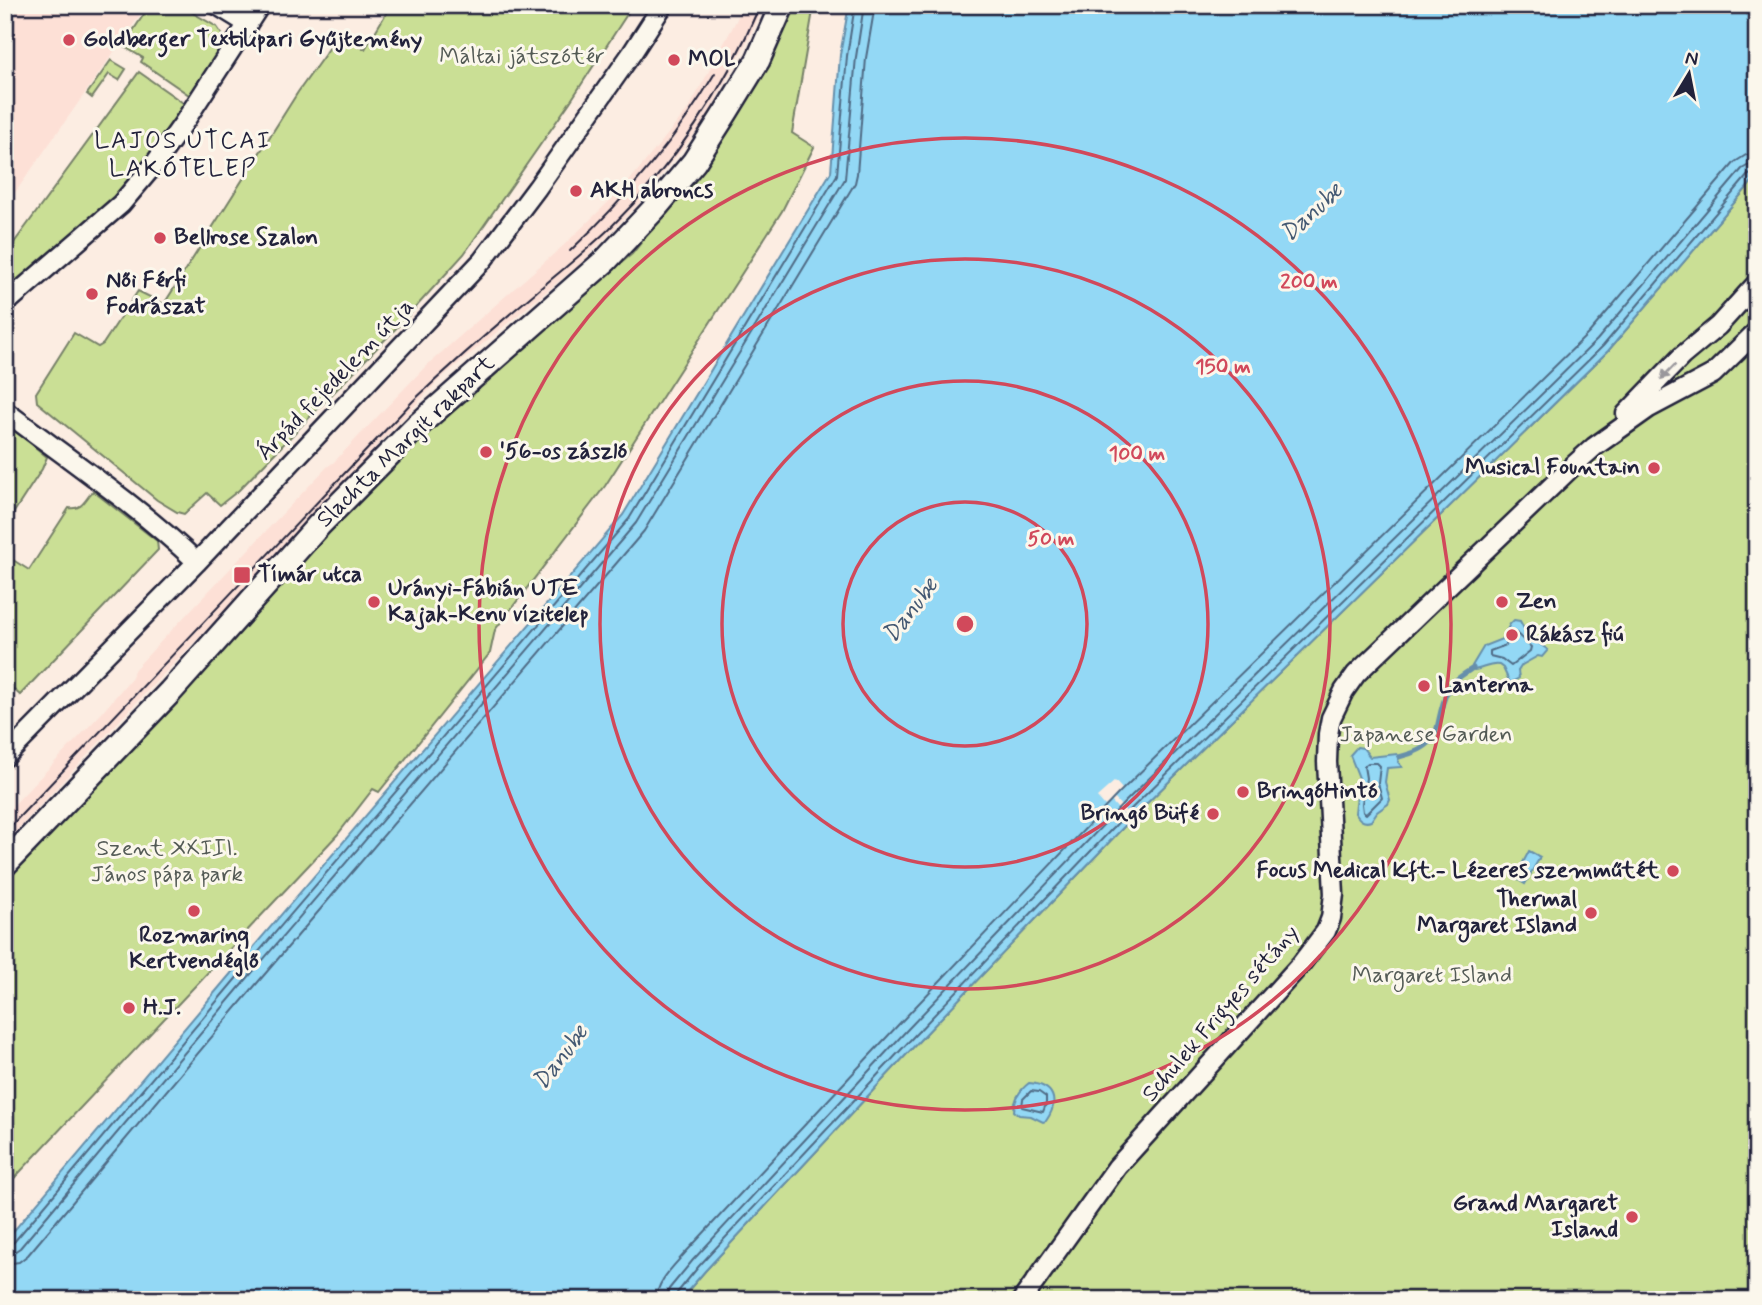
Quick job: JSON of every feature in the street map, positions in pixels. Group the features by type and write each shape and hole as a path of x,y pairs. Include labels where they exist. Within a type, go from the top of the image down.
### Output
{"main road":[{"name":"Slachta Margit rakpart","path":"5,864 170,692 319,525 417,426 606,260 655,208 694,162 726,113 758,60 782,5"}],"street":[{"path":"217,5 248,24"},
{"path":"5,304 121,204 183,124 260,5"},
{"name":"Árpád fejedelem útja","path":"5,757 197,562 482,261 537,188 663,5"},
{"name":"Schulek Frigyes sétány","path":"1022,1300 1118,1167 1301,964 1326,932 1334,894 1327,750 1331,718 1344,691 1366,665 1594,447 1682,356 1718,326 1757,283"},
{"name":"Schulek Frigyes sétány","path":"1594,447 1649,408 1713,374 1757,331"},
{"path":"5,411 139,512 197,562"}],"shaded area":[{"path":"5,5 147,5 5,207"},
{"path":"743,5 764,5 705,121 640,202 581,263 440,379 311,516 256,579 5,843 5,814 101,714 132,677 134,670 167,635 426,366 564,245 626,185 689,108"}],"green space":[{"path":"150,5 179,5 217,27 223,36 225,45 192,97 141,62 143,58 123,46"},
{"name":"Máltai játszótér","path":"391,5 422,5 426,8 428,5 633,5 570,102 464,254 405,319 239,490 220,505 207,493 184,514 177,512 157,500 37,402 36,393 74,333 98,347 103,344 138,291 164,304 298,92 338,36 365,49"},
{"name":"Szent XXIII. János pápa park","path":"797,5 814,5 792,133 814,147 782,211 605,486 495,630 490,653 379,792 373,789 338,834 5,1188 5,885 26,858 398,446 632,254 718,146 764,74"},
{"path":"111,60 126,69 119,80 109,74 92,98 87,94"},
{"path":"139,72 186,105 145,164 114,202 9,293 5,291 5,255"},
{"name":"Margaret Island","path":"1757,176 1757,1300 680,1300 919,1041 1138,812 1608,351"},
{"path":"11,427 47,457 5,526 5,436"},
{"path":"93,491 157,541 158,550 20,695 5,682 5,555 29,570 69,508 81,506"}],"water":[{"name":"Danube","path":"849,5 1757,5 1757,176 1608,351 1138,812 919,1041 680,1300 5,1300 5,1241 623,515 831,172 840,55"},
{"path":"1514,620 1520,621 1527,634 1548,650 1542,657 1538,656 1522,665 1518,671 1519,678 1510,683 1499,665 1474,670 1472,666 1484,646 1502,639"},
{"path":"1357,747 1363,748 1370,757 1397,754 1402,767 1387,768 1385,782 1390,800 1368,822 1355,813 1359,778 1350,755"},
{"path":"1529,851 1540,857 1525,884 1515,878"},
{"path":"1029,1083 1044,1087 1052,1095 1053,1107 1046,1121 1019,1115 1014,1111 1018,1095"}],"pier":[{"path":"1115,781 1123,790 1114,798 1134,820 1131,824 1111,801 1105,806 1097,797"}],"waterway":[{"path":"1399,757 1425,747 1432,740 1450,686 1473,668"}],"tram line":[{"path":"5,832 413,401 609,229 633,204 696,125 731,66 760,5"},
{"path":"570,251 611,210 667,145 715,73"}],"place":[{"name":"Goldberger Textilipari Gyűjtemény","path":"69,40"},
{"name":"MOL","path":"674,60"},
{"name":"AKH abroncs","path":"576,191"},
{"name":"Bellrose Szalon","path":"160,238"},
{"name":"Női Férfi Fodrászat","path":"92,294"},
{"name":"'56-os zászló","path":"486,452"},
{"name":"Musical Fountain","path":"1654,468"},
{"name":"Tímár utca","path":"242,575"},
{"name":"Urányi-Fábián UTE Kajak-Kenu vízitelep","path":"374,602"},
{"name":"Zen","path":"1502,602"},
{"name":"Rákász fiú","path":"1512,635"},
{"name":"Lanterna","path":"1424,686"},
{"name":"BringóHintó","path":"1243,792"},
{"name":"Bringó Büfé","path":"1213,814"},
{"name":"Focus Medical Kft.- Lézeres szemműtét","path":"1673,871"},
{"name":"Rozmaring Kertvendéglő","path":"194,911"},
{"name":"Thermal Margaret Island","path":"1591,913"},
{"name":"H.J.","path":"129,1008"},
{"name":"Grand Margaret Island","path":"1632,1217"}],"district":[{"name":"LAJOS UTCAI LAKÓTELEP","path":"183,155"}],"park label":[{"name":"Japanese Garden","path":"1426,735"}]}
